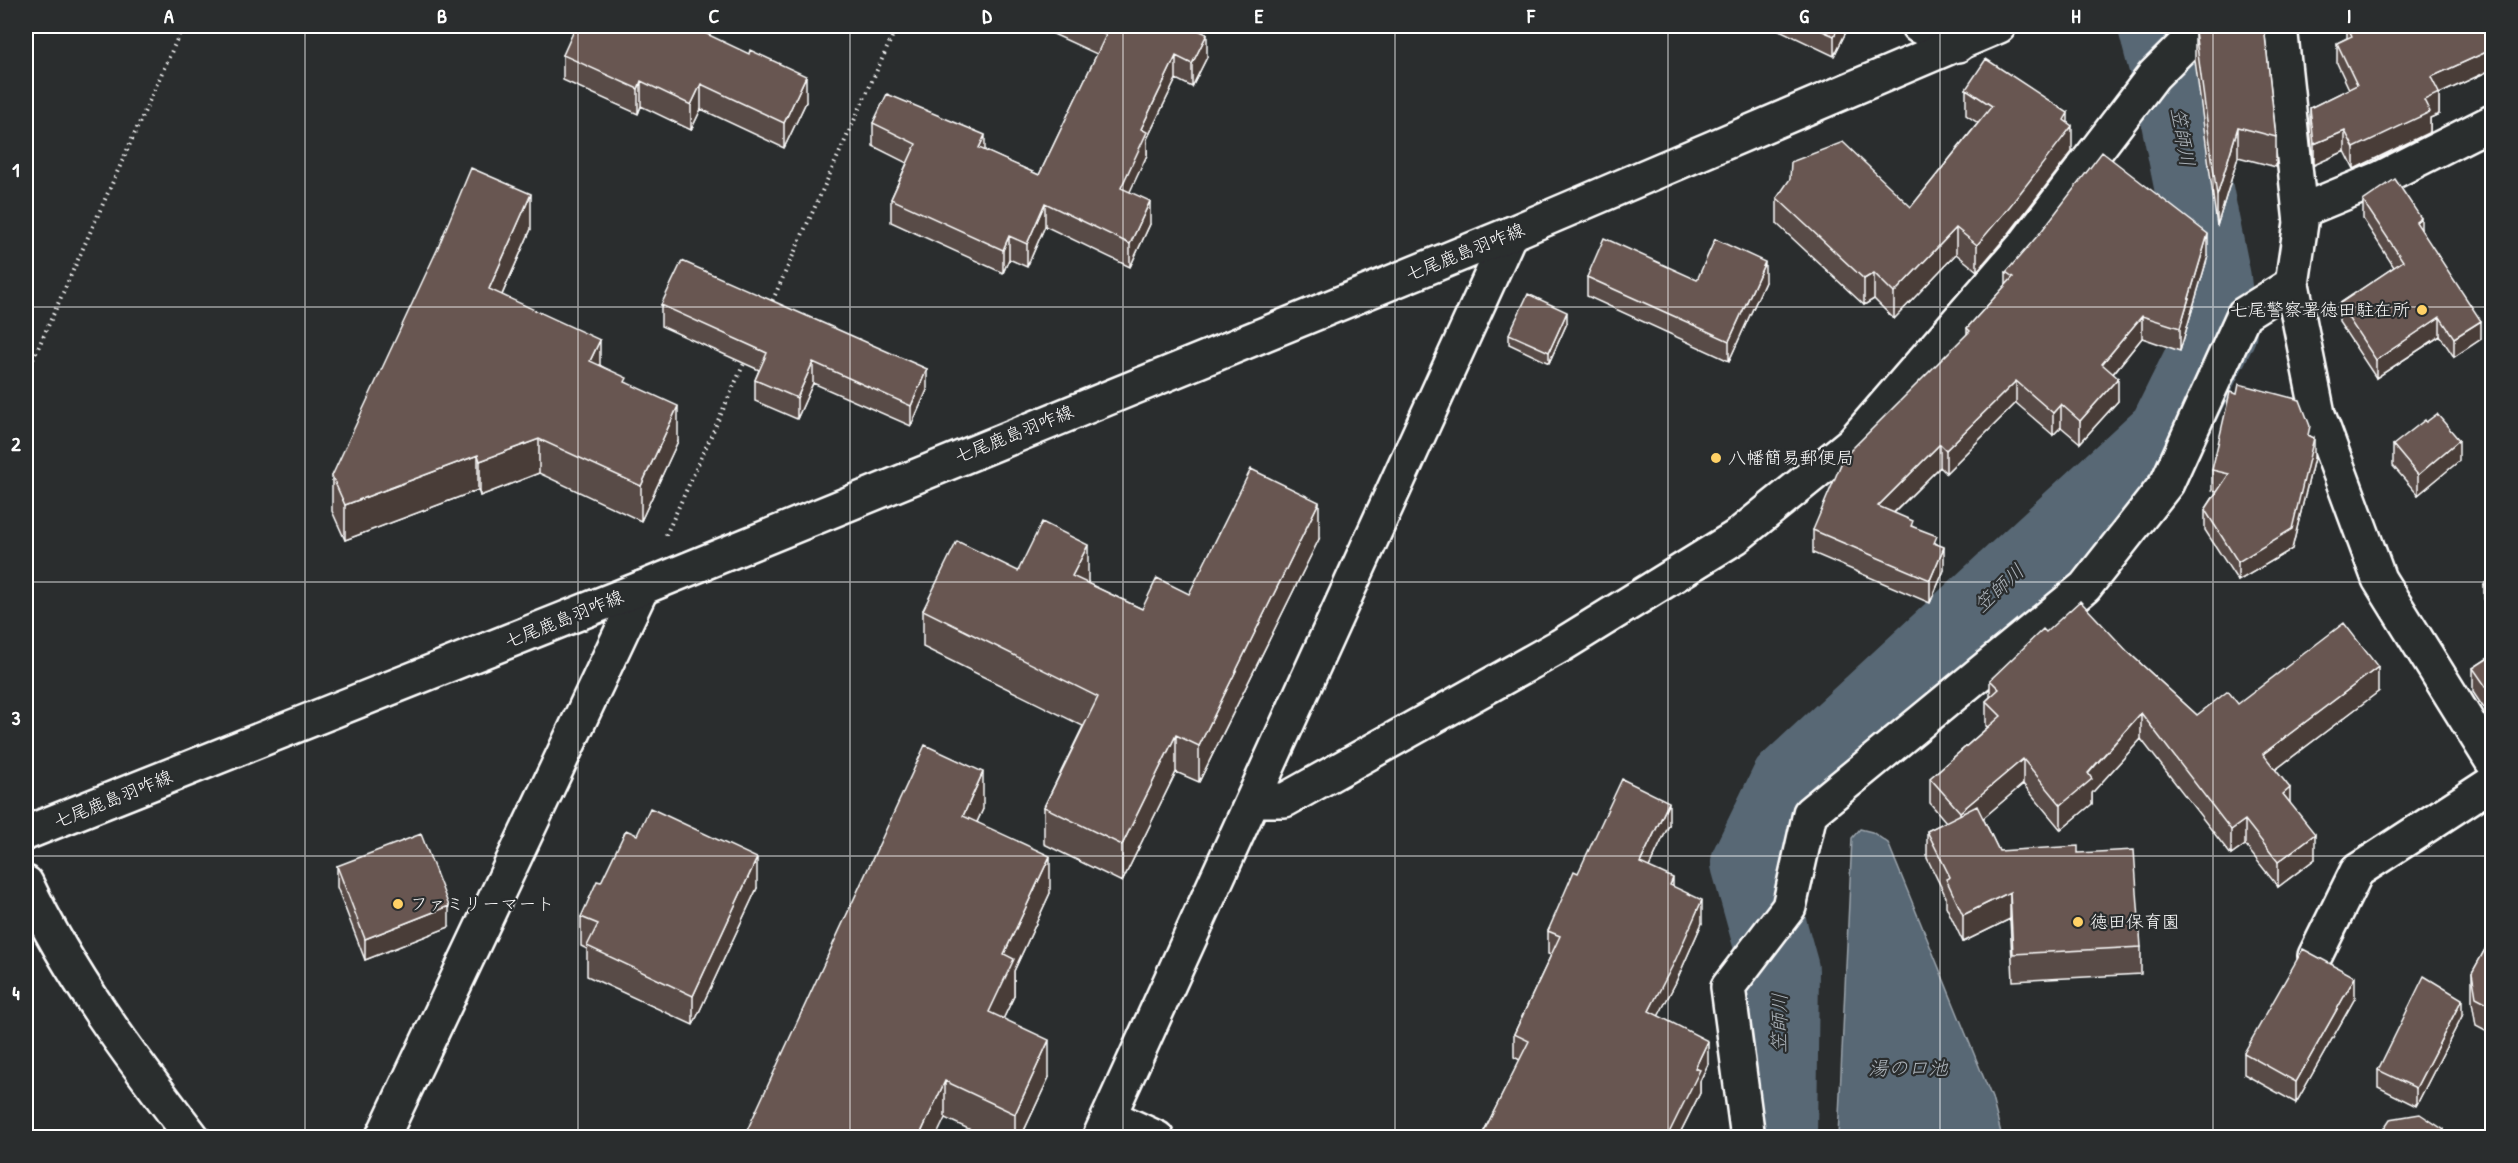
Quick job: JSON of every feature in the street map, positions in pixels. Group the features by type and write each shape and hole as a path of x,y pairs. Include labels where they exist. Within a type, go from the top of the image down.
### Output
{"street":[{"path":"1918,26 1958,45"},
{"name":"七尾鹿島羽咋線","path":"26,833 642,588 1510,234 1999,26"},
{"path":"2280,26 2301,211 2292,284 2318,414 2379,579 2493,761"},
{"path":"1253,800 1285,800 1560,646 1745,530 1852,443 2025,244 2154,75 2192,36"},
{"path":"2301,211 2381,178 2493,122"},
{"path":"1157,1137 1104,1127 1510,234"},
{"path":"1748,1137 1728,987 1789,907 1810,813 2085,587 2167,483 2244,314 2292,284"},
{"path":"382,1137 642,588"},
{"path":"2315,956 2357,871 2493,783"},
{"path":"26,883 52,937 120,1043 193,1137"}],"path":[{"path":"26,375 183,26"},
{"path":"770,307 897,26"},
{"path":"642,588 750,350"}],"water":[{"name":"湯の口池","path":"1860,829 1872,832 1888,843 1992,1098 2002,1137 1838,1137 1852,838"}],"building":[{"path":"576,26 690,26 749,54 750,50 806,76 784,123 701,84 691,105 641,81 638,89 563,55"},
{"path":"1085,26 1189,26 1207,34 1192,64 1176,56 1141,129 1147,132 1121,188 1150,201 1130,244 1045,203 1027,244 1009,236 1003,250 891,199 916,144 873,123 887,94 985,135 979,148 1039,175 1106,35"},
{"path":"1811,26 1839,26 1834,36"},
{"path":"2219,26 2264,26 2276,137 2238,127 2217,196 2195,31"},
{"path":"2347,26 2493,26 2493,49 2431,77 2439,93 2424,100 2430,112 2354,148 2345,131 2314,144 2310,108 2357,85 2337,43 2352,36"},
{"path":"1986,59 2068,113 2064,120 2072,126 1977,245 1956,228 1894,293 1874,273 1864,279 1777,198 1790,179 1791,162 1843,142 1911,207 1992,106 1966,89"},
{"path":"2102,152 2208,234 2180,328 2142,316 2102,364 2118,378 2080,421 2061,404 2053,413 2016,381 1946,450 1940,444 1878,506 1913,521 1911,526 1937,536 1934,543 1944,547 1930,580 1813,530 1844,457 1970,331 1967,328 2013,277 2006,272 2040,233"},
{"path":"471,168 531,194 489,289 600,340 590,361 627,378 625,382 678,406 641,486 539,439 480,461 478,455 345,505 332,476 437,250"},
{"path":"2395,179 2421,218 2416,222 2481,321 2454,338 2440,317 2376,360 2339,304 2403,261 2363,201"},
{"path":"1604,238 1697,280 1715,239 1765,262 1729,341 1587,277"},
{"path":"682,261 927,369 911,406 813,362 797,398 755,380 767,353 661,305"},
{"path":"1528,294 1567,312 1549,352 1509,334"},
{"path":"2239,384 2300,400 2310,426 2308,435 2314,438 2292,529 2238,562 2205,510 2229,474 2212,470 2230,392 2237,394"},
{"path":"2437,414 2459,440 2418,475 2393,445 2425,420 2426,422"},
{"path":"1251,469 1319,502 1199,746 1176,735 1122,845 1044,807 1098,697 923,610 957,541 1018,571 1042,522 1088,545 1072,576 1142,609 1157,578 1189,594"},
{"path":"2493,576 2493,593 2484,584"},
{"path":"2080,601 2128,652 2197,715 2228,691 2238,704 2344,623 2378,667 2263,754 2290,788 2283,794 2315,834 2278,862 2245,820 2231,830 2141,713 2088,773 2092,779 2061,805 2023,759 1960,812 1930,778 2001,716 1986,701 1999,689 1990,680 2043,629 2046,632"},
{"path":"2493,655 2493,697 2473,668"},
{"path":"925,745 983,772 963,816 1050,856 1004,954 1014,959 989,1012 1049,1040 1015,1114 945,1081 919,1137 744,1137"},
{"path":"1622,779 1669,802 1640,863 1673,878 1670,885 1702,900 1675,961 1649,1011 1708,1041 1695,1068 1700,1070 1667,1137 1481,1137 1529,1041 1514,1034 1560,936 1548,931 1574,871 1578,873"},
{"path":"1977,806 1999,851 2078,846 2078,853 2134,850 2141,947 2013,954 2010,892 1963,915 1946,879 1950,877 1927,831"},
{"path":"650,808 757,858 693,996 587,946 598,924 581,917 597,881 601,882 626,830 637,835"},
{"path":"421,834 449,906 365,939 337,866"},
{"path":"2493,935 2493,1006 2476,997 2472,973"},
{"path":"2303,949 2355,977 2296,1082 2244,1053"},
{"path":"2424,976 2462,999 2416,1088 2378,1070"},
{"path":"2420,1114 2444,1130 2439,1137 2378,1137 2390,1119"}],"waterway":[{"name":"笠師川","path":"1778,1138 1780,970 1750,863 1789,783 2167,433 2218,330 2212,279 2173,86 2157,26"}],"place":[{"name":"七尾警察署徳田駐在所","path":"2422,310"},
{"name":"八幡簡易郵便局","path":"1716,458"},
{"name":"ファミリーマート","path":"398,904"},
{"name":"徳田保育園","path":"2078,922"}]}
